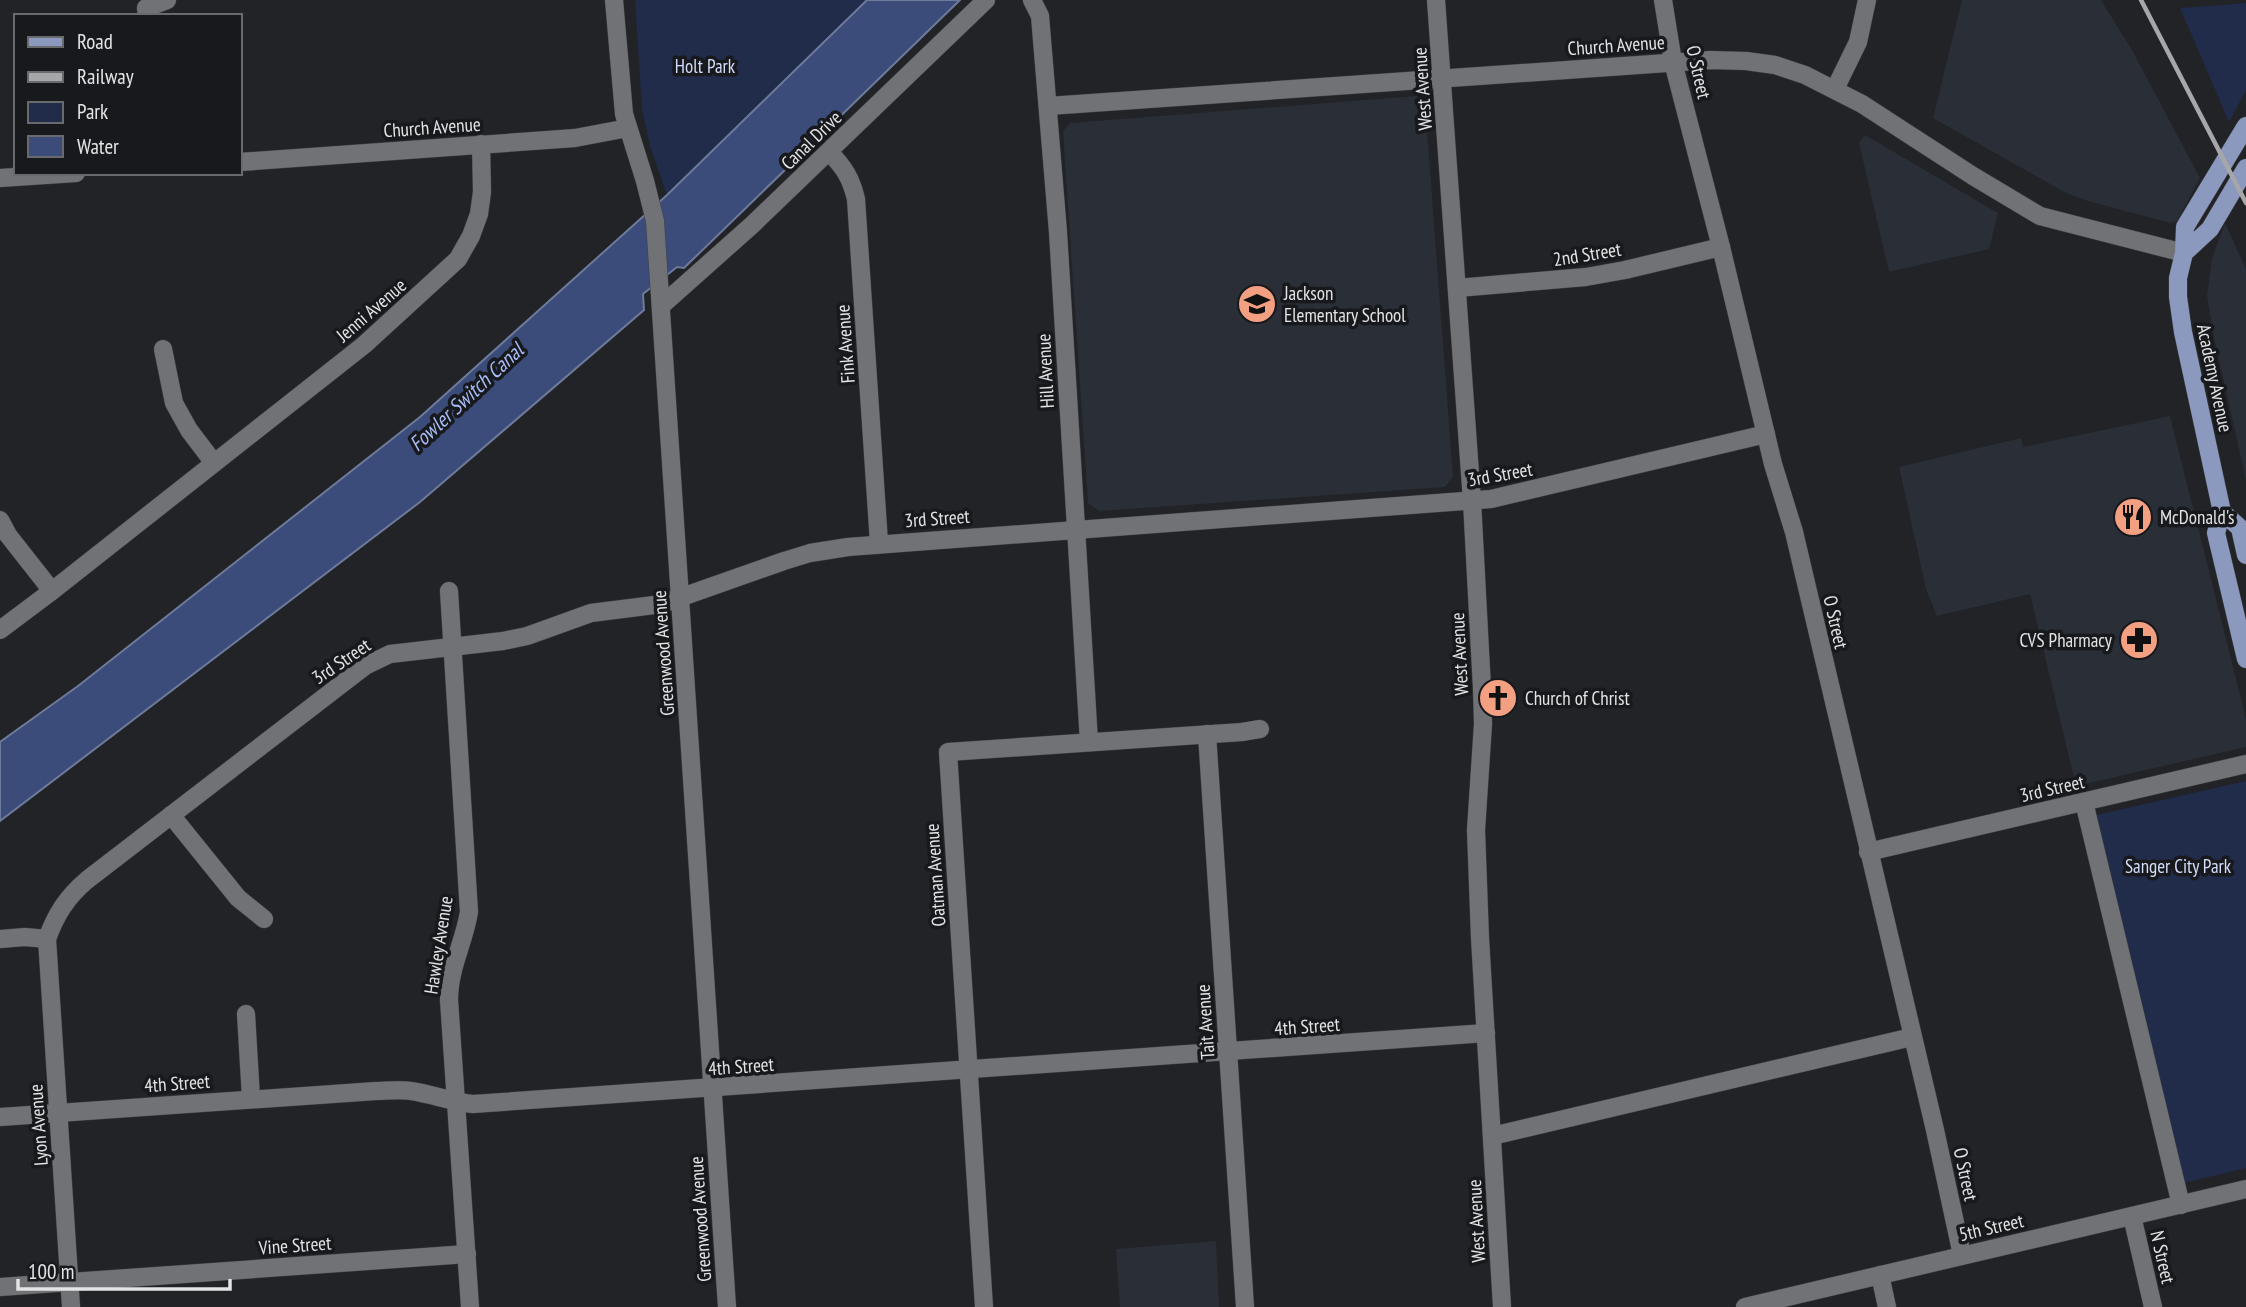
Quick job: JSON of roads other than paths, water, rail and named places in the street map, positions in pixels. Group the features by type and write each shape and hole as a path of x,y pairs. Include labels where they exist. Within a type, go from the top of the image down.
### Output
{"main road":[{"name":"Academy Avenue","path":"2246,126 2185,227 2184,253 2178,278 2180,315 2222,512 2216,533 2246,659"},
{"path":"2184,253 2210,229 2246,168"},
{"name":"Academy Avenue","path":"2222,512 2240,528 2246,555"}],"street":[{"path":"147,14 146,8 167,0"},
{"name":"Greenwood Avenue","path":"614,0 621,96 655,222 727,1307"},
{"name":"Canal Drive","path":"661,306 752,225 986,0"},
{"name":"Hill Avenue","path":"1032,0 1040,16 1058,232 1089,742"},
{"name":"West Avenue","path":"1436,0 1472,501 1483,724 1476,830 1502,1307"},
{"name":"O Street","path":"1663,0 1673,62 1766,434 1794,531 1962,1255"},
{"path":"1835,89 1858,42 1865,20 1867,0"},
{"name":"Church Avenue","path":"1048,106 1673,62 1746,61 1775,65 1835,89 2040,216 2184,253"},
{"name":"Church Avenue","path":"242,162 575,138 628,128"},
{"name":"Jenni Avenue","path":"0,630 364,345 458,259 479,214 482,192 481,144"},
{"name":"Fink Avenue","path":"829,152 844,166 852,180 856,199 879,543"},
{"path":"0,178 46,175"},
{"name":"2nd Street","path":"1457,288 1586,277 1721,247"},
{"path":"163,349 174,403 214,463"},
{"name":"3rd Street","path":"47,939 55,916 70,894 365,666 390,654 503,641 527,636 591,613 662,604 810,553 879,543 1472,501 1509,496 1766,434"},
{"path":"0,520 52,591"},
{"name":"Hawley Avenue","path":"449,591 469,904 466,928 452,967 449,985 470,1307"},
{"name":"Oatman Avenue","path":"984,1307 948,752 1260,729"},
{"name":"Tait Avenue","path":"1207,734 1245,1307"},
{"name":"3rd Street","path":"1868,852 2246,764"},
{"path":"2084,802 2181,1205"},
{"path":"171,815 238,898 264,919"},
{"path":"0,939 47,939"},
{"name":"Lyon Avenue","path":"47,939 71,1307"},
{"path":"246,1014 251,1098"},
{"name":"4th Street","path":"0,1117 251,1098 407,1090 439,1096 456,1103 474,1104 1486,1033"},
{"path":"1492,1136 1912,1037"},
{"name":"5th Street","path":"1745,1307 2246,1189"},
{"name":"N Street","path":"2132,1216 2153,1307"},
{"name":"Vine Street","path":"0,1287 467,1254"},
{"path":"1880,1275 1887,1307"}],"water":[{"name":"Fowler Switch Canal","path":"867,0 960,0 684,268 677,267 643,294 644,310 420,502 0,821 0,742 78,686 420,417 667,195"}],"railway":[{"path":"2141,0 2246,203"}],"place":[{"name":"Jackson Elementary School","path":"1257,304"},
{"name":"McDonald's","path":"2133,517"},
{"name":"CVS Pharmacy","path":"2139,640"},
{"name":"Church of Christ","path":"1498,698"}],"park label":[{"name":"Holt Park","path":"705,66"},
{"name":"Sanger City Park","path":"2178,866"}]}
